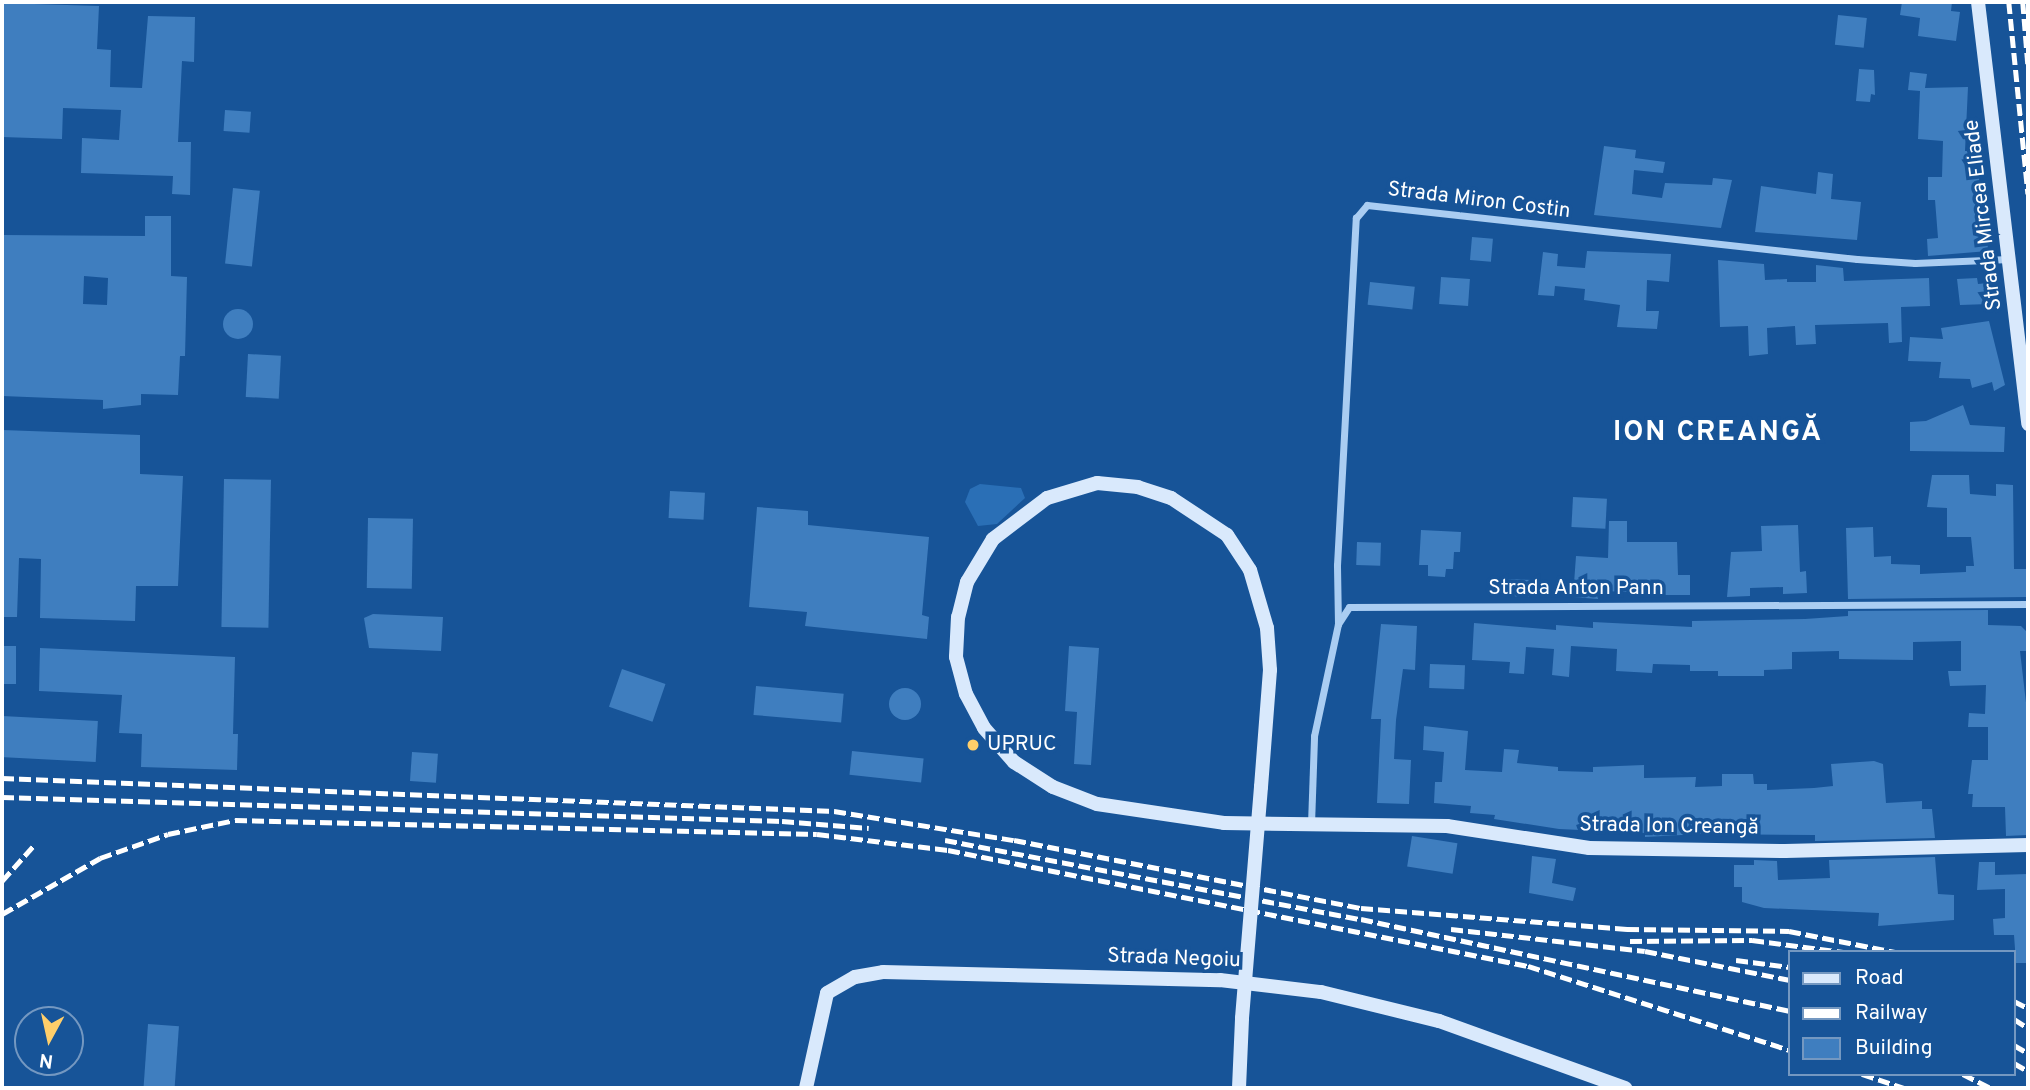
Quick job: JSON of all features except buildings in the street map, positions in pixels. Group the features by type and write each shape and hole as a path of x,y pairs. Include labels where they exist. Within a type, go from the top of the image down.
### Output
{"main road":[{"name":"Strada Mircea Eliade","path":"1978,2 2011,259 2028,424"},
{"name":"Strada Ion Creangă","path":"1239,1088 1242,1018 1261,787 1270,670 1267,628 1250,570 1227,535 1171,498 1138,487 1082,484 1047,498 993,539 972,570 962,596 956,657 974,711 1014,762 1053,787 1106,806 1224,823 1311,827 1447,826 1540,844 1655,850 2028,845"},
{"name":"Strada Negoiu","path":"806,1088 827,993 855,976 883,972 1220,980 1321,992 1439,1021 1609,1085 1625,1088"}],"street":[{"name":"Strada Miron Costin","path":"1338,624 1337,565 1356,218 1367,205 1857,259 1915,263 2011,259"},
{"name":"Strada Anton Pann","path":"1338,624 1349,607 1366,606 2028,604"},
{"path":"1311,827 1314,736 1338,624"}],"shaded area":[{"path":"980,484 1021,488 1025,498 997,524 978,526 965,502 970,489"}],"railway":[{"path":"2009,2 2028,194"},
{"path":"2023,2 2028,64"},
{"path":"2,778 834,811 1014,840 1361,908 1627,929 1789,931 1885,950"},
{"path":"2,797 782,821 869,828"},
{"path":"2,914 100,858 168,834 235,820 817,834 948,850 1528,966 1788,1049"},
{"path":"945,840 1361,919 1788,1011"},
{"path":"2,881 35,844"},
{"path":"1451,929 1645,951 1788,980"},
{"path":"1630,941 1752,940 1828,950"},
{"path":"1736,960 1788,967"},
{"path":"2016,1002 2028,1008"},
{"path":"2016,1020 2028,1028"},
{"path":"2016,1046 2028,1053"},
{"path":"2016,1064 2028,1071"},
{"path":"1868,1076 1904,1088"},
{"path":"1967,1076 1991,1088"}],"place":[{"name":"UPRUC","path":"973,745"}],"district":[{"name":"ION CREANGĂ","path":"1718,433"}]}
